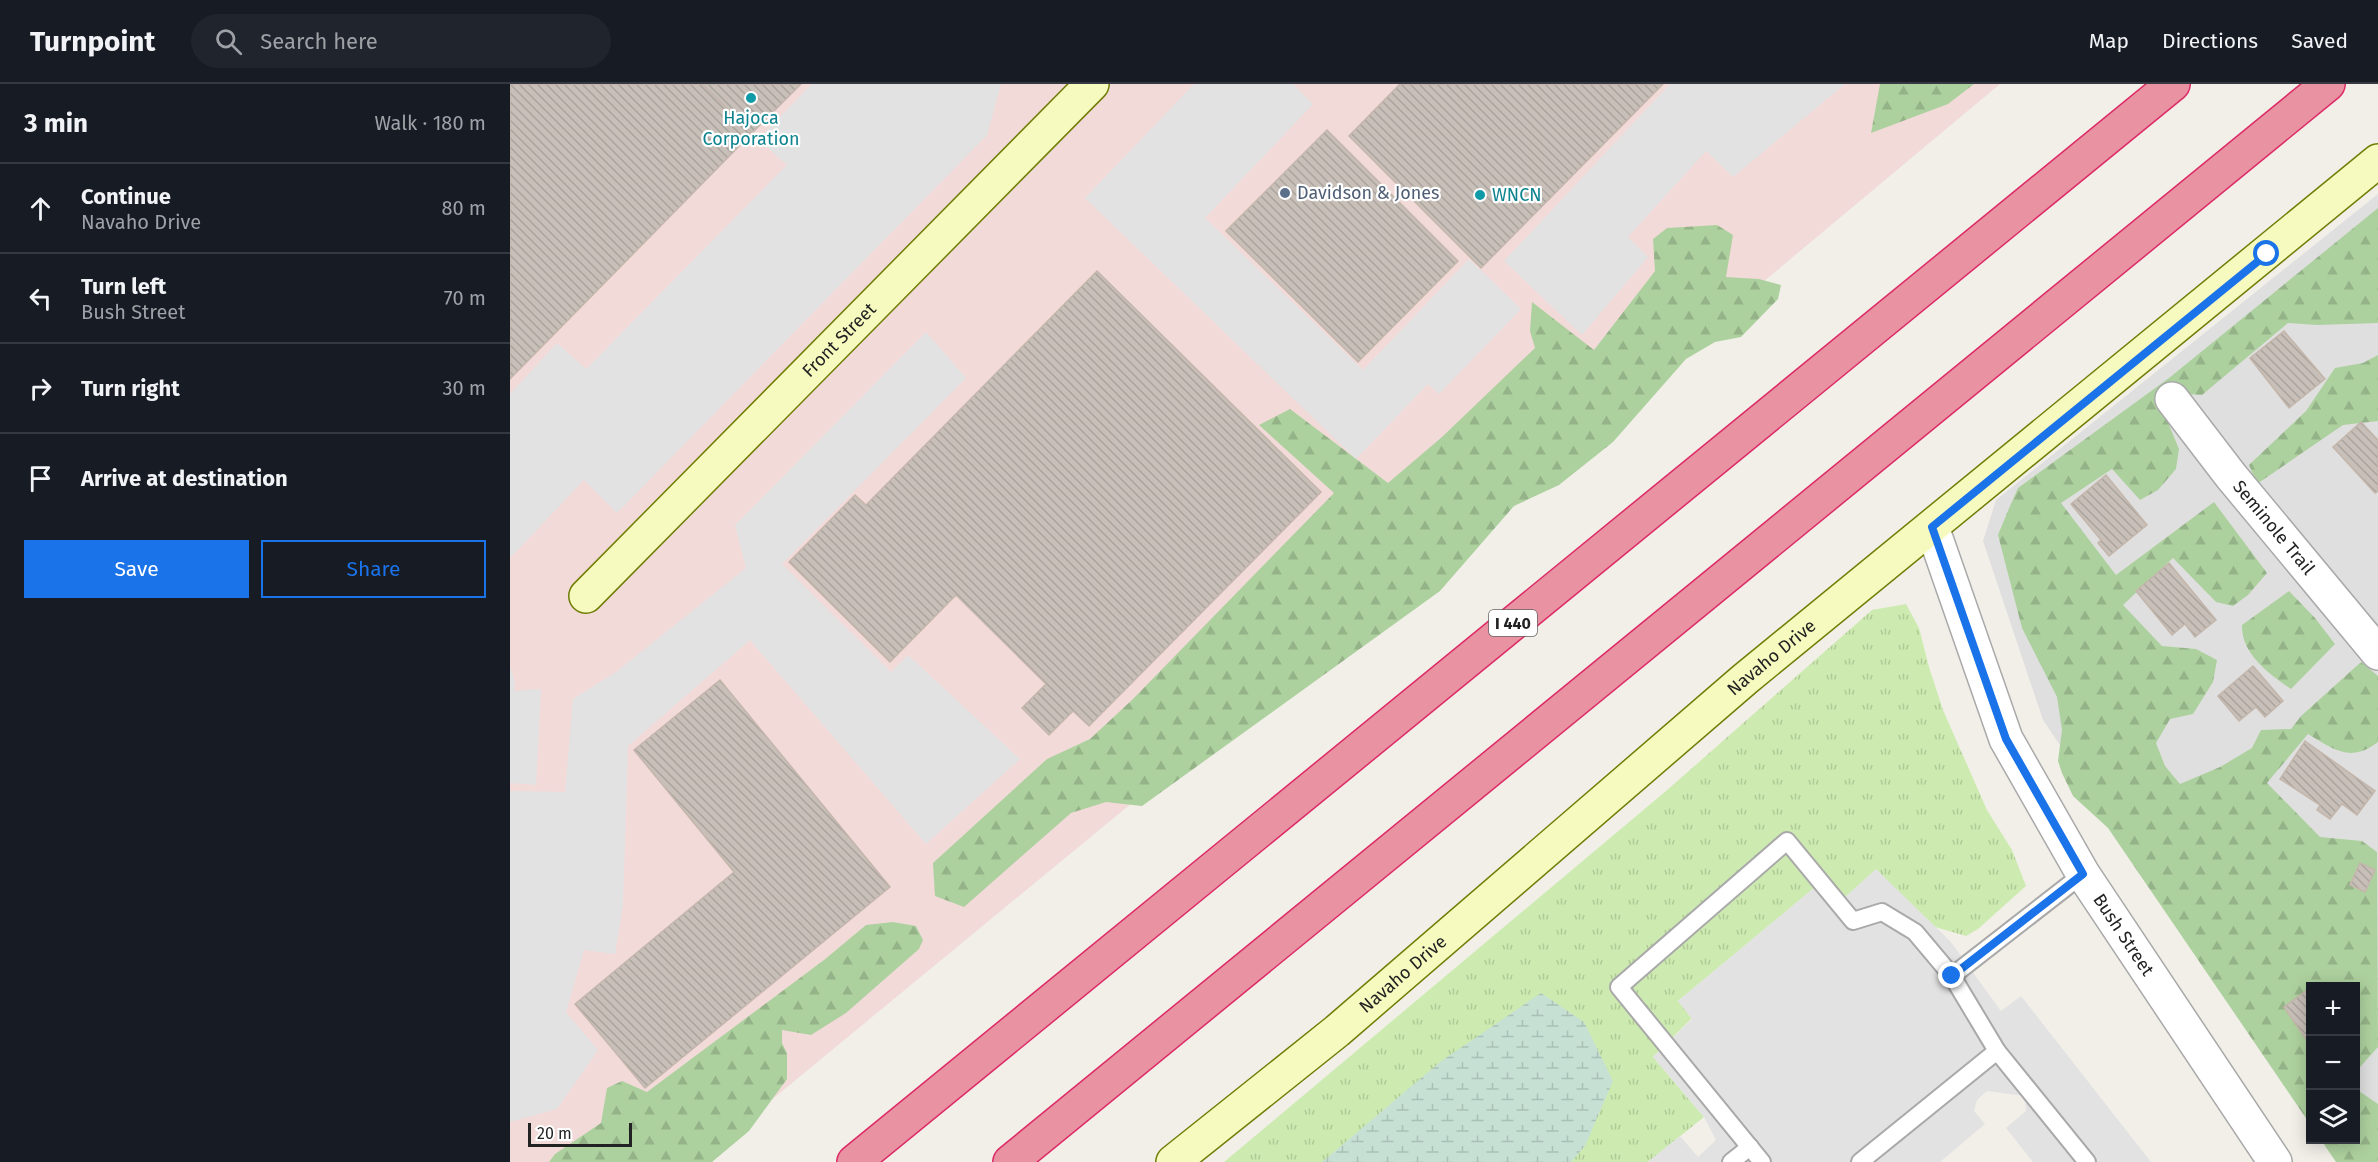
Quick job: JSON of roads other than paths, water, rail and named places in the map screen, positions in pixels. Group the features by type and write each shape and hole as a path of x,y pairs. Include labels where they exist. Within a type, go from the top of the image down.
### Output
{"highway":[{"name":"I 440","path":"854,1162 2173,84"},
{"path":"1010,1162 2328,84"}],"street":[{"name":"Front Street","path":"586,596 1092,84"},
{"name":"Navaho Drive","path":"1173,1162 1337,1031 1745,679 2378,161"},
{"name":"Seminole Trail","path":"2172,399 2231,476 2378,653"},
{"name":"Bush Street","path":"1932,527 2006,739 2083,874 2275,1162"}],"lane":[{"path":"1762,1162 1619,987 1787,841 1853,921 1882,912 1915,932 1952,976 1997,1051 2087,1162"},
{"path":"1952,976 2083,874"},
{"path":"1860,1162 1997,1051"},
{"path":"1731,1162 1750,1147"}],"place":[{"name":"Hajoca Corporation","path":"751,98"},
{"name":"Davidson & Jones","path":"1285,193"},
{"name":"WNCN","path":"1480,195"}]}
